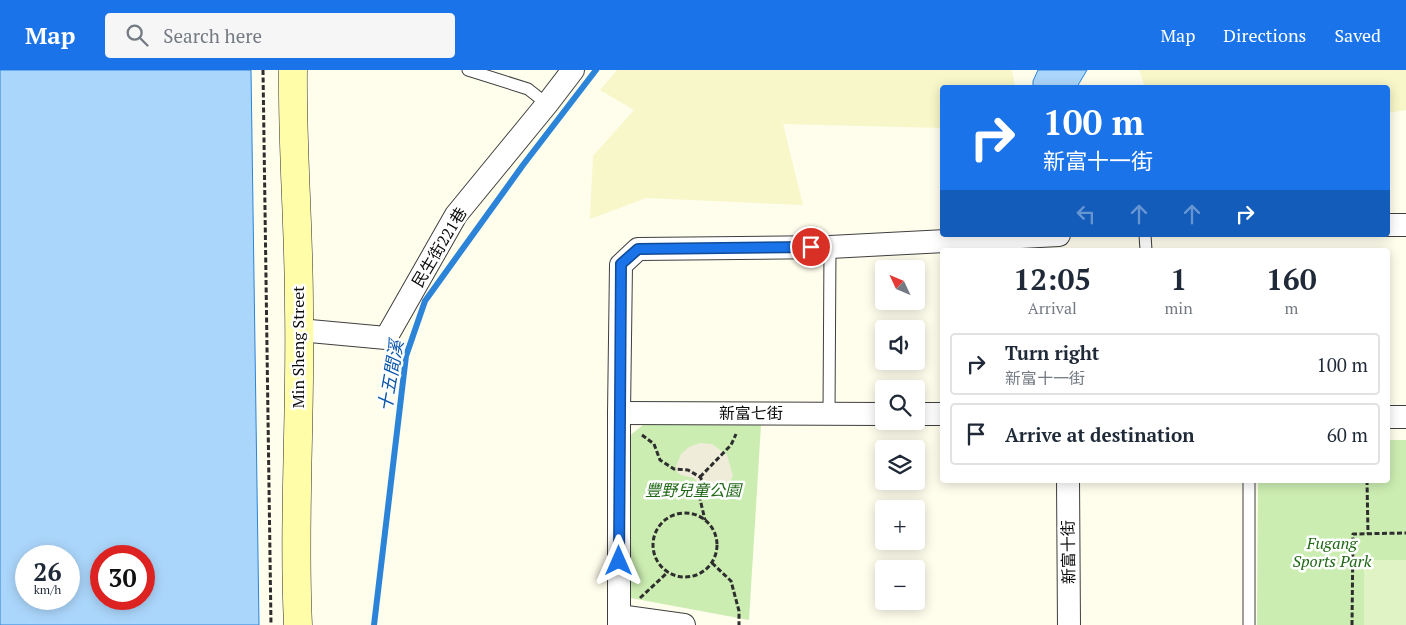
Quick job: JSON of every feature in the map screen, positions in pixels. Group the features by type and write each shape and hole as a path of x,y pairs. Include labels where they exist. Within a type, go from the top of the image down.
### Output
{"street":[{"name":"Min Sheng Street","path":"294,70 292,118 299,330 295,564 298,625"},
{"name":"民生街221巷","path":"299,330 386,338 456,215 548,104 573,70"},
{"path":"1390,225 1406,225"},
{"path":"684,625 619,621 621,264 638,249 830,247 1021,237"},
{"name":"新富七街","path":"619,414 875,414"},
{"path":"925,414 940,414"},
{"path":"1390,417 1406,417"},
{"name":"新富十街","path":"1068,483 1069,625"}],"lane":[{"path":"468,70 528,89 548,104"},
{"path":"829,414 830,247"},
{"path":"1249,483 1249,625"}],"path":[{"path":"263,70 271,625"},
{"path":"700,477 731,445 747,413"},
{"path":"640,433 654,444 660,460 674,469 688,470 700,477 705,485 700,499 705,520"},
{"path":"1367,483 1368,534"},
{"path":"686,513 696,515 705,520 712,527 716,535 716,554 712,563 706,570 697,575 677,576 668,572 655,557 653,546 659,527 666,520 686,513"},
{"path":"1352,625 1353,534 1406,533"},
{"path":"712,563 731,581 739,611 739,625"},
{"path":"619,621 668,572"}],"green space":[{"path":"617,70 1012,70 1015,85 940,85 940,128 783,124 803,205 646,198 590,219 593,156 634,110 600,90"},
{"path":"1139,70 1406,70 1406,110 1390,113 1390,85 1144,85"},
{"name":"豐野兒童公園","path":"643,425 761,425 749,620 631,598 628,437"},
{"name":"Fugang Sports Park","path":"1390,440 1406,440 1406,625 1257,625 1258,483 1390,483"},
{"path":"1364,560 1406,560 1406,625 1364,625"}],"shaded area":[{"path":"700,443 712,444 727,455 733,476 721,493 709,497 702,495 694,478 677,472 676,466 681,454 689,447"}],"water":[{"path":"0,70 251,70 259,625 0,625"},
{"path":"1038,70 1087,70 1078,85 1033,85"}],"waterway":[{"name":"十五間溪","path":"374,625 406,356 425,301 523,165 596,70"}],"route":[{"path":"619,561 621,264 638,249 811,247"}]}
